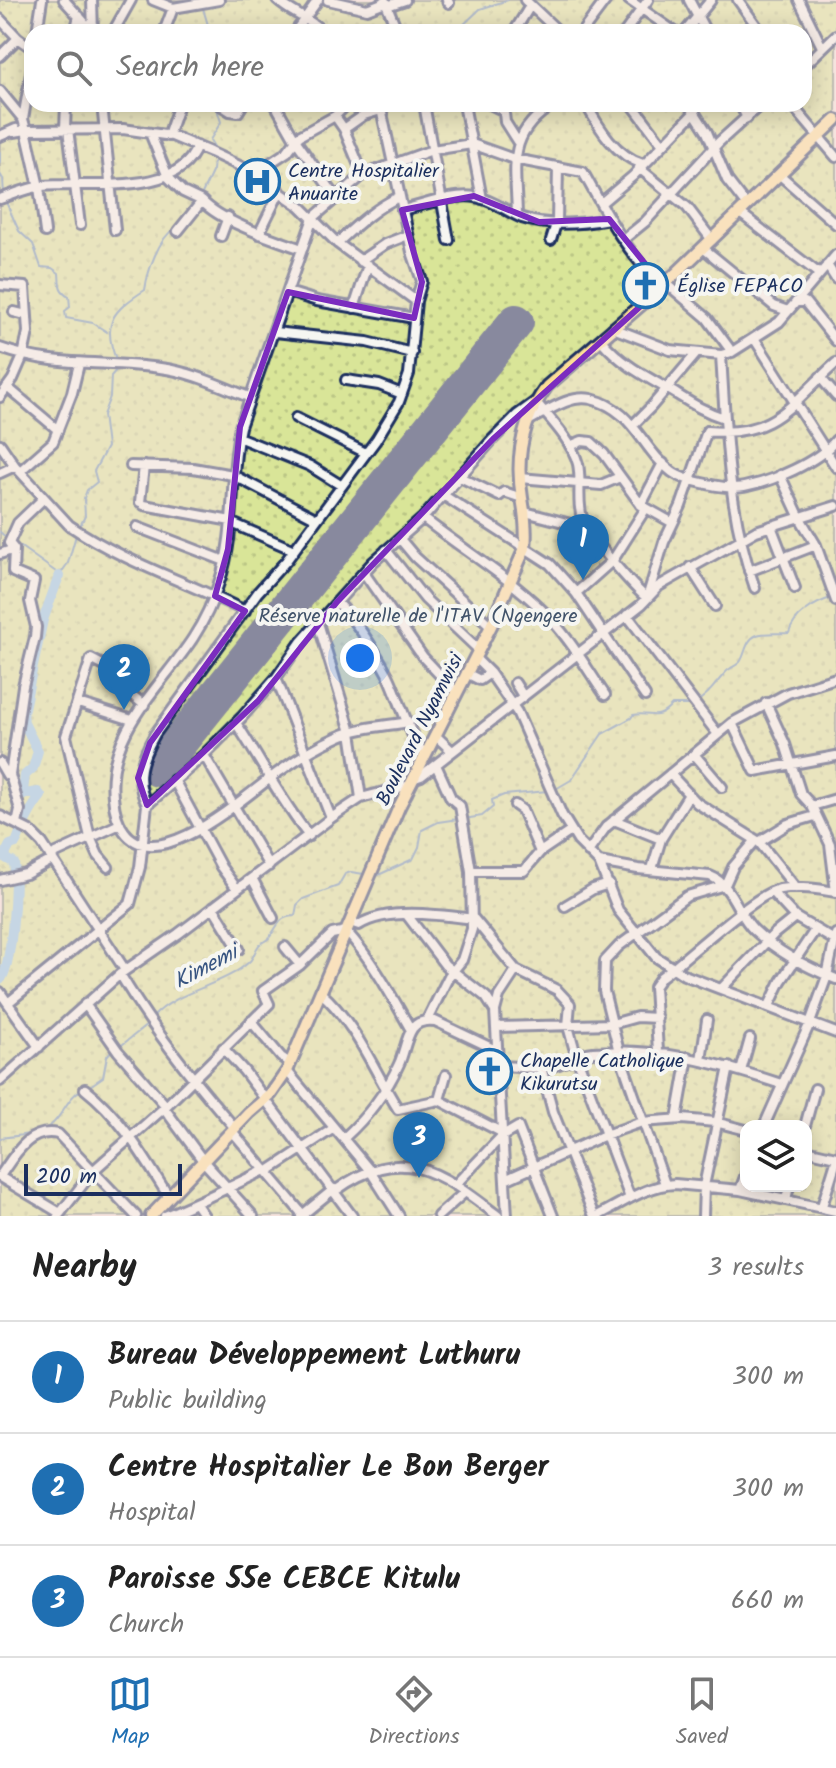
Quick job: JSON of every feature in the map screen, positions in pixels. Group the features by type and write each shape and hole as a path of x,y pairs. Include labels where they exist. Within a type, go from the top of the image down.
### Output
{"main road":[{"name":"Boulevard Nyamwisi","path":"151,1216 265,1100 288,1067 412,781 491,626 525,548 520,448 536,402 547,386 665,284 836,120"}],"street":[{"path":"38,24 42,0"},
{"path":"64,0 86,24"},
{"path":"92,0 93,24"},
{"path":"118,24 131,0"},
{"path":"153,0 173,8 219,0"},
{"path":"277,0 314,24"},
{"path":"301,24 318,0"},
{"path":"328,0 367,9 385,1"},
{"path":"385,1 390,5 405,0"},
{"path":"588,24 606,0"},
{"path":"629,0 664,24"},
{"path":"630,24 648,0"},
{"path":"689,0 701,24"},
{"path":"692,24 711,0"},
{"path":"738,0 755,24"},
{"path":"799,0 811,24"},
{"path":"385,1 395,24"},
{"path":"518,24 528,3 550,24"},
{"path":"167,24 173,8"},
{"path":"77,24 79,16"},
{"path":"0,19 24,42"},
{"path":"812,27 822,47"},
{"path":"812,58 836,35"},
{"path":"0,56 18,38"},
{"path":"812,49 822,47"},
{"path":"0,91 24,124"},
{"path":"26,112 24,124 39,187 45,232"},
{"path":"66,112 80,225"},
{"path":"103,112 115,230"},
{"path":"168,136 176,112"},
{"path":"280,112 336,197"},
{"path":"257,176 261,169 287,152 299,136 339,112"},
{"path":"344,129 370,112"},
{"path":"9,1002 126,909 132,900 140,867 147,805 138,778 150,743 196,676 366,453 402,394 412,363 416,301 422,281 402,210 382,112"},
{"path":"425,112 449,240"},
{"path":"466,112 482,199"},
{"path":"504,112 505,122 517,141"},
{"path":"517,215 514,159 517,141 534,117 542,112"},
{"path":"591,112 602,131 627,160 641,166 687,207 712,240"},
{"path":"641,112 663,145"},
{"path":"601,203 695,112 743,210 818,273"},
{"path":"744,112 747,118"},
{"path":"624,239 645,222 753,112"},
{"path":"797,112 836,157"},
{"path":"335,116 344,129 363,175"},
{"path":"0,136 14,132 24,124 67,129 106,128 168,136 197,146 280,191 337,243 416,301"},
{"path":"150,133 168,177 183,192 259,234 302,249"},
{"path":"409,722 351,732 305,754 271,777 236,807 200,829 167,843 141,844 127,835 120,824 113,793 113,771 118,751 132,720 193,639 215,596 231,522 238,437 249,397 275,332 313,218 363,175 432,150 472,144 514,159 583,172 609,219 652,276 707,318 732,352"},
{"path":"4,198 39,187 112,185 168,177 191,161 197,146"},
{"path":"551,240 557,221 558,167"},
{"path":"780,175 836,224"},
{"path":"259,234 280,191"},
{"path":"337,243 366,217 399,197"},
{"path":"402,210 465,197 482,199 539,222 585,224 609,219"},
{"path":"178,231 199,199"},
{"path":"221,236 228,217"},
{"path":"354,308 364,263 385,244 408,235"},
{"path":"703,248 774,306 788,311"},
{"path":"613,328 670,350 721,355 732,352 779,322 836,255"},
{"path":"827,265 836,279"},
{"path":"0,285 25,287 28,332 23,356 0,397"},
{"path":"805,290 805,302 836,341"},
{"path":"288,292 414,318"},
{"path":"795,302 805,302"},
{"path":"14,312 26,315"},
{"path":"275,332 367,342 412,353"},
{"path":"754,338 836,467"},
{"path":"601,340 620,361 697,409 724,418"},
{"path":"0,348 23,356 79,364 174,370 249,397"},
{"path":"634,424 696,354"},
{"path":"721,355 727,462 741,538 755,588"},
{"path":"647,598 664,542 707,431 755,430 795,403 836,363"},
{"path":"0,473 18,468 43,453 53,442 79,364"},
{"path":"820,377 836,396"},
{"path":"346,380 379,385 402,394"},
{"path":"7,387 58,430"},
{"path":"528,421 574,399 593,399 619,412 634,424 671,471 690,480 746,487 780,475 826,452 836,440"},
{"path":"147,805 236,723 318,623 364,573 423,518 517,415 536,402 570,446 579,467 580,512 586,528 647,598"},
{"path":"296,418 366,453"},
{"path":"238,437 310,466 342,486"},
{"path":"570,446 582,441 591,442 644,506 673,523"},
{"path":"0,444 69,525 88,537 245,611"},
{"path":"576,593 613,560 644,506 663,463"},
{"path":"131,466 193,468 233,475 317,519"},
{"path":"144,466 142,504 231,522 294,550"},
{"path":"780,475 816,545 836,601"},
{"path":"460,477 499,496 504,492 522,498"},
{"path":"520,478 601,485 620,477"},
{"path":"443,495 550,564 576,593 645,696"},
{"path":"6,776 17,745 23,686 36,627 30,601 34,581 13,572 14,549 9,543 23,517 44,498"},
{"path":"0,1081 122,972 361,798 421,776 627,615 659,586 741,538 836,506"},
{"path":"525,512 586,528"},
{"path":"423,518 544,611 578,653 605,695"},
{"path":"771,526 795,588"},
{"path":"137,527 225,561"},
{"path":"400,539 415,557 491,626"},
{"path":"749,571 816,545"},
{"path":"0,554 14,549"},
{"path":"386,550 425,599 477,654 513,705 571,831 599,862 618,910 656,957 671,969 836,1033"},
{"path":"690,567 715,606"},
{"path":"364,573 423,657 456,692"},
{"path":"337,602 361,630 386,671 420,750 426,755"},
{"path":"627,615 717,733"},
{"path":"318,623 341,690 361,798"},
{"path":"108,867 98,855 90,837 66,736 91,659 129,679 127,687 144,705"},
{"path":"466,673 480,680 490,673"},
{"path":"276,678 331,818"},
{"path":"588,852 614,820 717,733 766,703 803,687 836,678 836,685"},
{"path":"515,683 523,696"},
{"path":"78,703 132,720"},
{"path":"658,1051 656,982 772,892 796,888 836,892 833,844 804,799 766,703"},
{"path":"236,723 279,795 309,836"},
{"path":"732,723 755,771 836,756"},
{"path":"435,735 452,751"},
{"path":"694,754 722,787"},
{"path":"204,755 269,866"},
{"path":"0,763 20,810 19,825"},
{"path":"344,1138 365,1119 386,1089 398,1067 411,1030 427,1020 462,960 474,919 471,871 460,806 451,798 436,765"},
{"path":"670,774 688,796 758,841 796,888"},
{"path":"174,780 237,889"},
{"path":"652,869 661,839 688,796"},
{"path":"665,1184 619,1052 604,991 605,961 687,896 725,885 733,867 758,841 836,799"},
{"path":"515,805 522,810 540,852"},
{"path":"0,816 30,831 51,858 99,930 149,1023 303,1215 334,1190 391,1164 432,1172 498,1216"},
{"path":"614,820 661,839"},
{"path":"3,880 18,876 120,824"},
{"path":"471,871 521,872 540,852 571,831"},
{"path":"599,862 710,876 725,885 752,929 796,959 832,978"},
{"path":"252,878 273,918"},
{"path":"565,906 593,889 609,884"},
{"path":"766,1120 832,978 835,938 795,917 772,892"},
{"path":"213,907 239,949"},
{"path":"407,915 452,973 486,997 495,1011"},
{"path":"60,1213 94,1170 165,1107 269,1004 263,991 300,965 332,934 369,919 407,915 474,919 516,970 564,994 570,1004 568,1026 576,1055 630,1198"},
{"path":"722,988 795,917"},
{"path":"348,926 380,974 411,1030"},
{"path":"769,1006 815,930"},
{"path":"285,947 300,965"},
{"path":"507,1216 495,1011 499,996 516,970"},
{"path":"0,992 39,1047"},
{"path":"320,992 332,1003 357,1039 398,1109 439,1100 501,1135"},
{"path":"85,1004 204,1162 253,1216"},
{"path":"497,1027 612,1024 637,1017 657,1018"},
{"path":"427,1020 496,1050"},
{"path":"701,1060 707,1020"},
{"path":"251,1021 371,1172 399,1216"},
{"path":"741,1071 750,1039"},
{"path":"223,1048 352,1216"},
{"path":"497,1066 541,1067 559,1064 576,1055 658,1051 729,1067 781,1084"},
{"path":"677,1119 688,1057"},
{"path":"541,1067 553,1112 600,1215 630,1198 665,1184 740,1190"},
{"path":"703,1216 704,1186 715,1122 729,1067"},
{"path":"439,1100 446,1075"},
{"path":"85,1089 101,1101 130,1137 169,1197"},
{"path":"807,1120 815,1089"},
{"path":"505,1180 605,1135 642,1122 677,1119 715,1122 740,1128"},
{"path":"455,1185 501,1135 518,1127 553,1216"},
{"path":"165,1216 266,1171 334,1128"},
{"path":"73,1216 60,1213 0,1177 23,1144 37,1135 58,1134 136,1216"},
{"path":"812,1152 836,1159 822,1206"},
{"path":"438,1216 465,1192"},
{"path":"749,1192 836,1211"},
{"path":"786,1200 788,1192"},
{"path":"196,1204 204,1216"},
{"path":"803,1216 805,1204"}],"highlighted area":[{"path":"474,196 539,222 609,219 663,286 493,439 337,602 258,701 147,805 138,778 150,743 245,611 215,596 228,549 240,427 288,292 414,318 422,282 402,210 441,201"}],"green space":[{"name":"Réserve naturelle de l'ITAV (Ngengere","path":"0,0 836,0 836,1216 0,1216"}],"waterway":[{"path":"464,24 480,9 508,0"},
{"path":"202,5 208,24"},
{"path":"216,150 210,140 221,122 218,112"},
{"path":"0,152 0,163"},
{"path":"200,198 213,170 214,160"},
{"path":"0,174 4,196"},
{"path":"6,202 19,231 33,244 41,267 52,268 59,273 61,289 69,296 70,307 65,311 66,318 93,323 107,332"},
{"path":"117,362 110,337 113,319 124,305 145,290 159,247 176,227"},
{"path":"78,530 85,516 84,498 87,490 97,482 94,471 107,447 103,415 110,397 111,376 118,368"},
{"path":"0,532 8,539"},
{"path":"14,542 59,576 68,563 76,535"},
{"path":"0,980 8,960 15,887 14,863 4,857 10,845 16,843 41,796 38,792 23,792 25,775 33,768 38,751 24,723 23,713 43,620 59,576"},
{"path":"698,701 740,662 753,637 789,633 795,621 806,611 831,598"},
{"path":"554,790 571,780 602,734 633,715 658,715 672,705 692,705"},
{"name":"Kimemi","path":"464,819 482,816 493,807 492,800 504,795 548,791"},
{"name":"Kimemi","path":"374,877 413,859 422,830 438,822 458,819"},
{"name":"Kimemi","path":"153,1017 175,1000 239,970 250,961 259,945 269,938 282,920 295,916 297,905 303,899 338,886 345,874 364,874"},
{"name":"Kimemi","path":"118,1048 147,1025"},
{"name":"Kimemi","path":"87,1088 103,1077 107,1056 112,1050"},
{"name":"Kimemi","path":"0,1138 46,1128 81,1090"}],"runway":[{"path":"158,769 516,322"}],"place":[{"name":"Centre Hospitalier Anuarite","path":"257,182"},
{"name":"Église FEPACO","path":"646,285"},
{"name":"Bureau Développement Luthuru","path":"583,580"},
{"name":"Centre Hospitalier Le Bon Berger","path":"124,710"},
{"name":"Chapelle Catholique Kikurutsu","path":"489,1072"},
{"name":"Paroisse 55e CEBCE Kitulu","path":"419,1178"}]}
